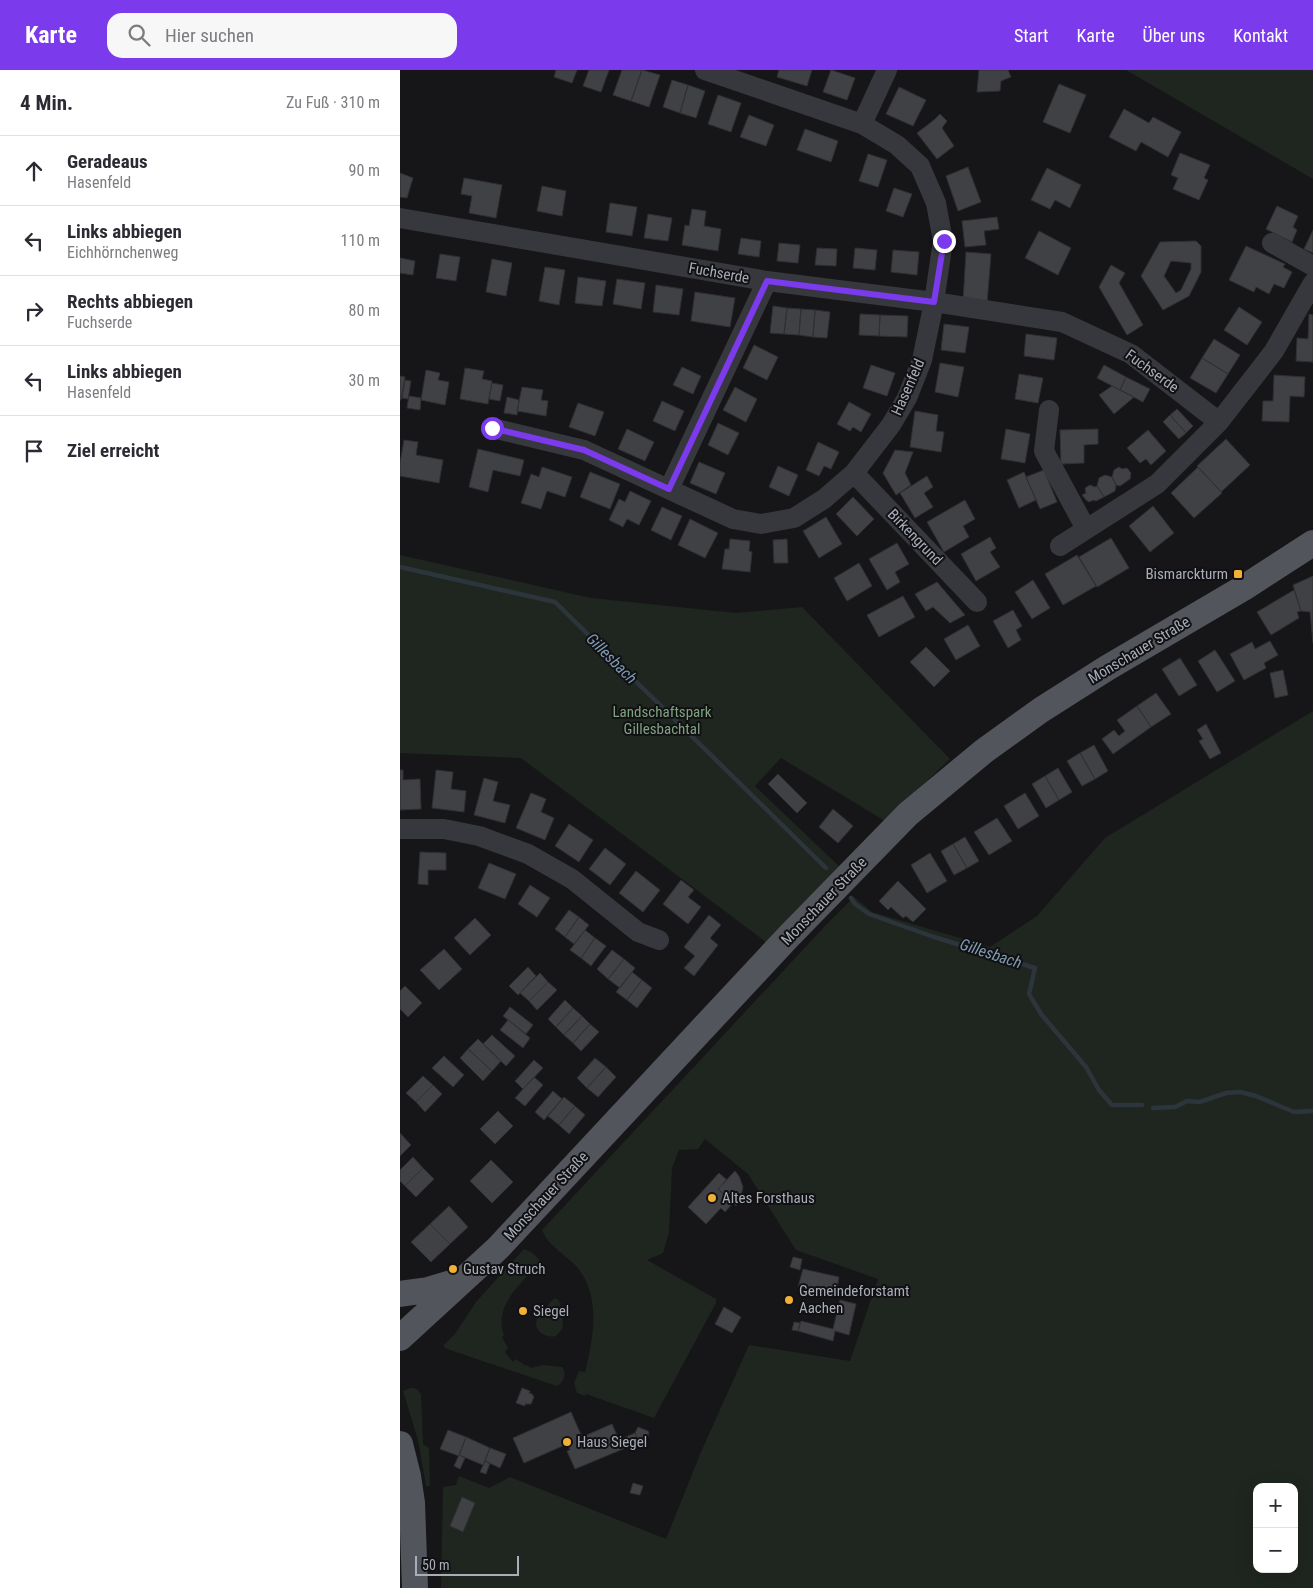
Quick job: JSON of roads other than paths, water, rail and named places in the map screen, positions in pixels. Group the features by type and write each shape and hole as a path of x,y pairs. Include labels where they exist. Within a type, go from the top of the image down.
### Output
{"main road":[{"name":"Monschauer Straße","path":"400,1338 466,1278 534,1210 769,958 908,814 984,751 1041,710 1313,543"},
{"path":"400,1294 428,1290 466,1278"},
{"path":"400,1444 412,1503 415,1588"}],"street":[{"name":"Hasenfeld","path":"492,428 584,450 733,519 761,524 794,518 824,499 854,473 890,425 907,398 922,360 944,241 936,203 920,166 897,145 862,124 708,70"},
{"path":"862,124 887,70"},
{"name":"Fuchserde","path":"400,218 767,281 934,302 1062,322 1131,354 1219,422"},
{"path":"1272,243 1313,266"},
{"path":"669,489 767,281"},
{"path":"1060,546 1157,484 1219,422 1274,351 1313,283"},
{"path":"1049,410 1044,451 1086,529"},
{"name":"Birkengrund","path":"854,473 977,602"},
{"path":"400,829 444,830 479,836 528,854 572,880 638,932 659,940"}],"waterway":[{"name":"Gillesbach","path":"400,567 555,602 826,868"},
{"name":"Gillesbach","path":"851,898 855,904 869,914 934,937 1035,968 1029,994 1041,1014 1086,1067 1099,1090 1112,1105 1142,1105"},
{"name":"Gillesbach","path":"1153,1108 1175,1107 1187,1101 1200,1102 1226,1093 1240,1092 1256,1096 1294,1112 1313,1111"}],"place":[{"name":"Bismarckturm","path":"1238,574"},
{"name":"Altes Forsthaus","path":"712,1198"},
{"name":"Gustav Struch","path":"453,1269"},
{"name":"Gemeindeforstamt Aachen","path":"789,1300"},
{"name":"Siegel","path":"523,1311"},
{"name":"Haus Siegel","path":"567,1442"}],"park label":[{"name":"Landschaftspark Gillesbachtal","path":"662,720"}]}
